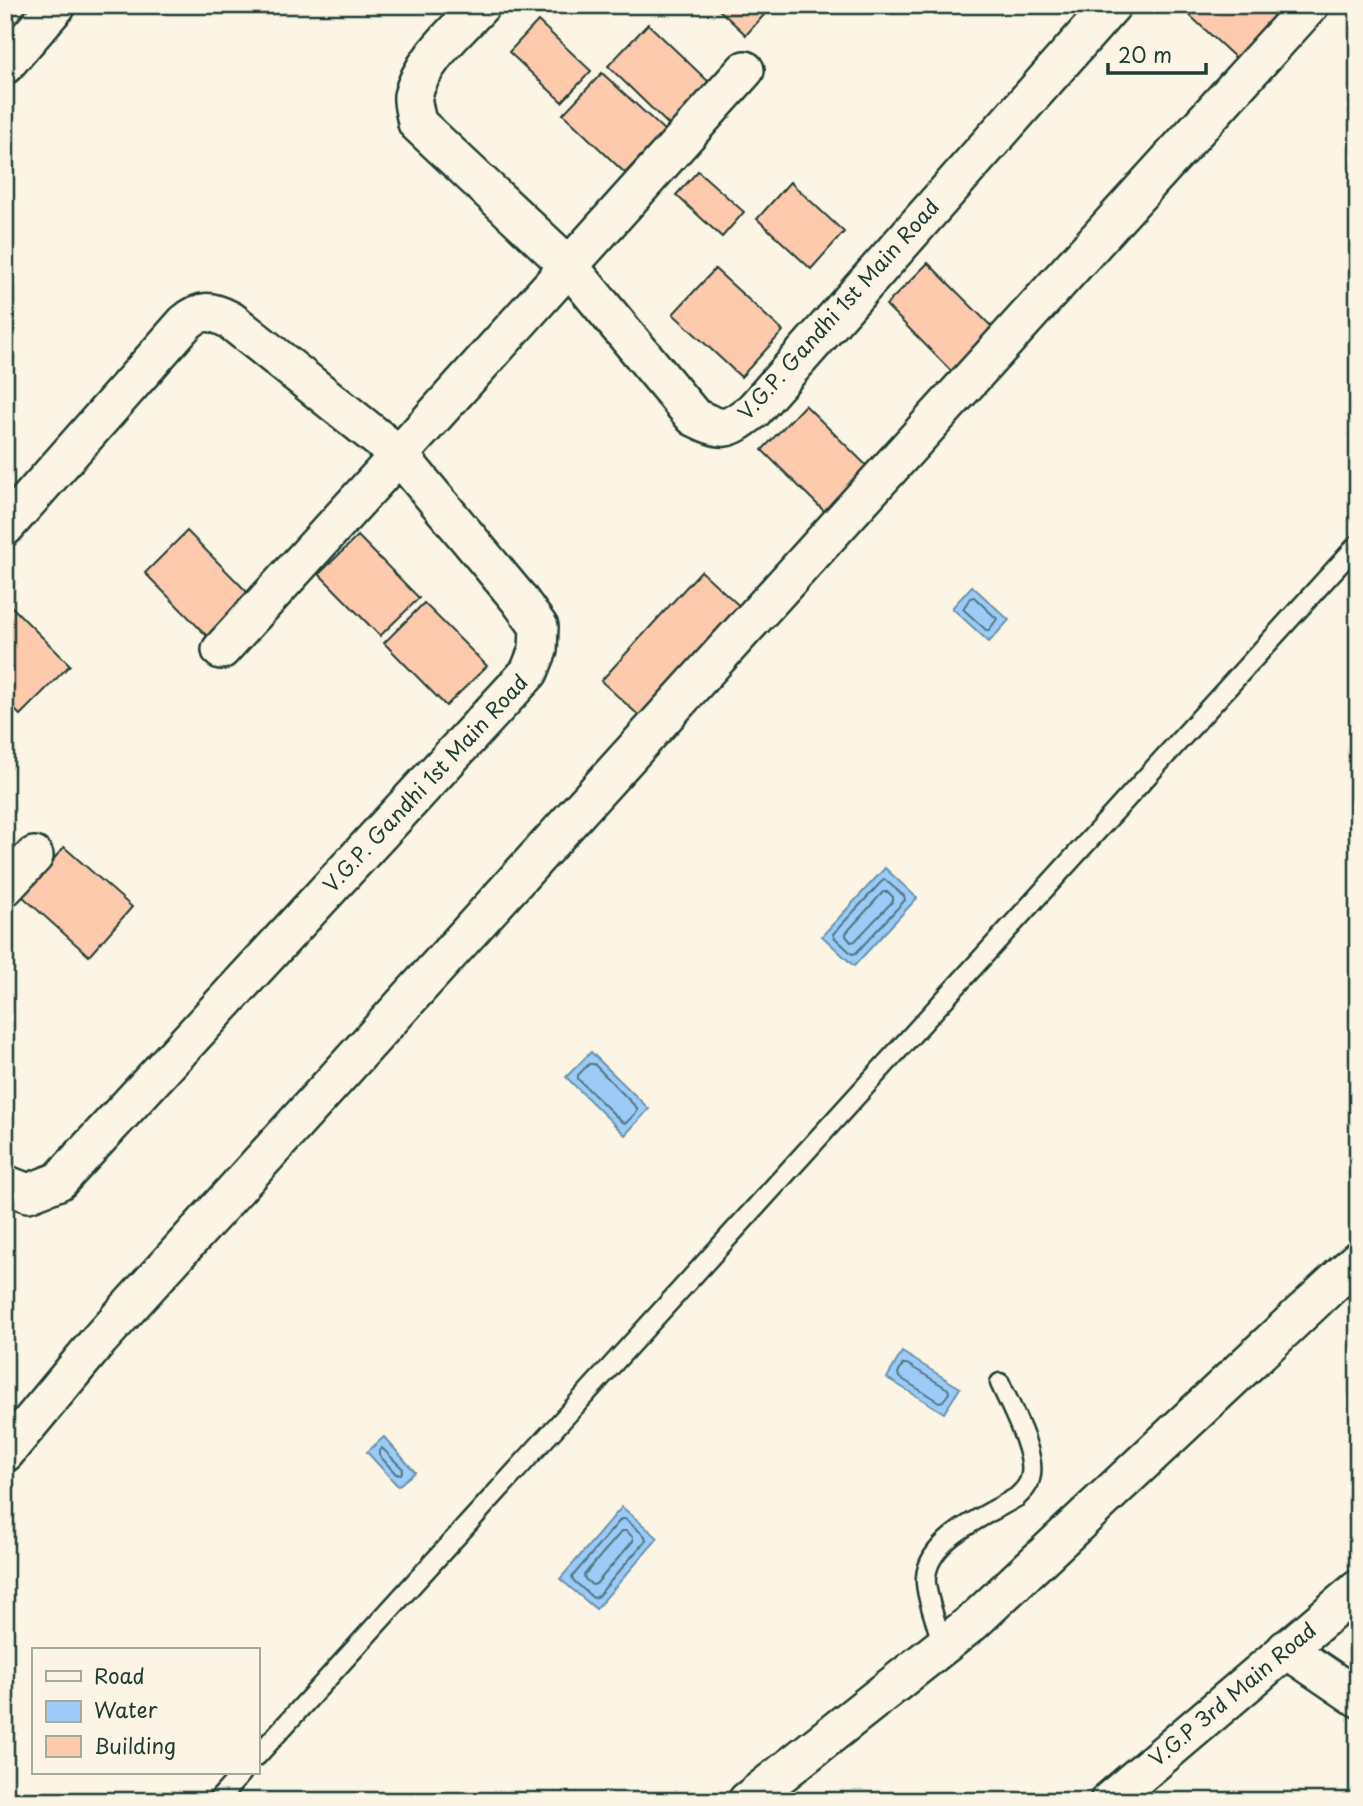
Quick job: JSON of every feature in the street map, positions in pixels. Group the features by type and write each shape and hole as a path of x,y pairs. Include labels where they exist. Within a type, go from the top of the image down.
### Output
{"street":[{"path":"5,65 57,5"},
{"name":"V.G.P. Gandhi 1st Main Road","path":"481,5 420,77 412,99 417,123 569,266 694,417 719,429 734,425 754,411 1112,5"},
{"path":"5,1453 108,1330 1310,5"},
{"path":"221,650 745,70"},
{"path":"5,527 185,323 197,313 217,313 230,320 398,455"},
{"name":"V.G.P. Gandhi 1st Main Road","path":"5,1184 28,1193 59,1181 529,672 538,650 539,626 398,455"},
{"path":"5,887 34,856"},
{"path":"747,1801 973,1622 1358,1260"},
{"name":"V.G.P 3rd Main Road","path":"1109,1801 1358,1589"},
{"path":"1286,1649 1358,1698"}],"lane":[{"path":"259,1754 1358,544"},
{"path":"943,1646 925,1579 935,1552 946,1540 1017,1497 1026,1488 1031,1477 1026,1446 1000,1383"},
{"path":"216,1801 241,1774"}],"water":[{"path":"972,586 1009,620 989,642 952,608"},
{"path":"885,868 917,898 854,966 822,936"},
{"path":"591,1052 649,1109 625,1135 566,1077"},
{"path":"902,1352 960,1388 944,1413 887,1378"},
{"path":"384,1437 415,1472 398,1486 367,1452"},
{"path":"622,1507 658,1538 596,1609 560,1579"}],"building":[{"path":"714,5 773,5 746,35"},
{"path":"1193,5 1264,5 1278,18 1238,60 1186,12"},
{"path":"538,21 591,71 562,102 509,52"},
{"path":"648,24 711,84 671,127 608,66"},
{"path":"602,73 665,131 625,173 563,114"},
{"path":"698,171 744,212 722,237 676,195"},
{"path":"790,182 844,232 811,269 757,219"},
{"path":"928,263 999,334 957,377 886,305"},
{"path":"715,269 783,331 741,377 673,314"},
{"path":"805,405 873,472 829,516 762,450"},
{"path":"187,531 252,597 210,639 145,573"},
{"path":"358,536 419,598 380,636 319,574"},
{"path":"701,571 745,611 645,721 601,681"},
{"path":"5,600 70,665 20,715 5,700"},
{"path":"424,603 487,666 446,706 384,643"},
{"path":"64,847 132,907 89,956 22,896"}]}
